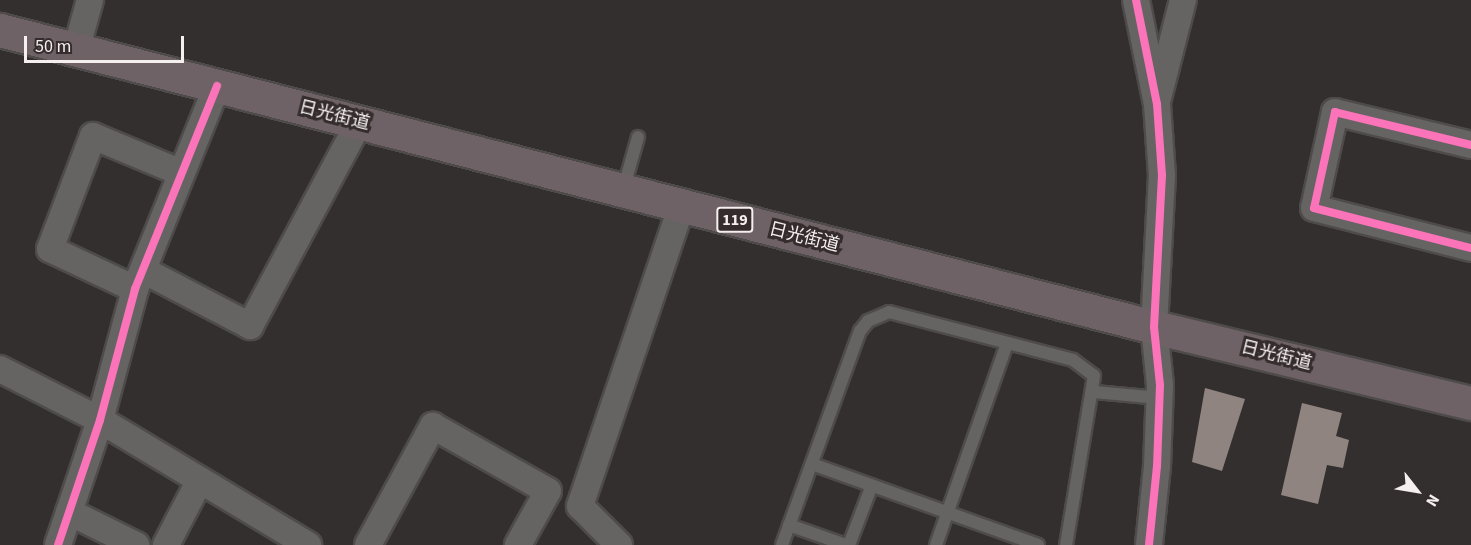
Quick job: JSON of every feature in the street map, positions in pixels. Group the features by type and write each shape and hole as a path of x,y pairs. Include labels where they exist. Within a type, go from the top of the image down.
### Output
{"highway":[{"name":"日光街道","path":"0,30 681,207 1155,327 1471,403"}],"street":[{"path":"76,50 90,0"},
{"path":"1136,0 1156,104 1162,175 1155,327 1159,398 1149,545"},
{"path":"1156,104 1183,0"},
{"path":"58,545 100,420 139,280 217,86"},
{"path":"1471,145 1335,112 1314,208 1471,248"},
{"path":"182,172 93,135 50,249 139,280 250,326 359,123"},
{"path":"619,545 580,506 681,207"},
{"path":"0,369 100,420 298,542"},
{"path":"368,545 434,426 548,491 518,545"},
{"path":"166,545 200,480"},
{"path":"69,512 135,545"}],"lane":[{"path":"623,191 638,137"},
{"path":"782,545 860,332 868,321 889,312 1085,366 1094,376 1095,392 1066,545"},
{"path":"936,545 1007,343"},
{"path":"1095,392 1159,398"},
{"path":"812,464 1038,545"},
{"path":"789,525 848,545 872,486"}],"building":[{"path":"1205,388 1245,399 1222,471 1192,462"},
{"path":"1302,403 1342,413 1336,436 1349,440 1343,468 1327,465 1318,504 1281,495"}],"cycle path":[{"path":"1136,0 1157,104 1162,175 1154,327 1160,385 1157,466 1149,545"},
{"path":"58,545 100,420 135,289 217,86"},
{"path":"1471,145 1335,112 1314,208 1471,248"}]}
